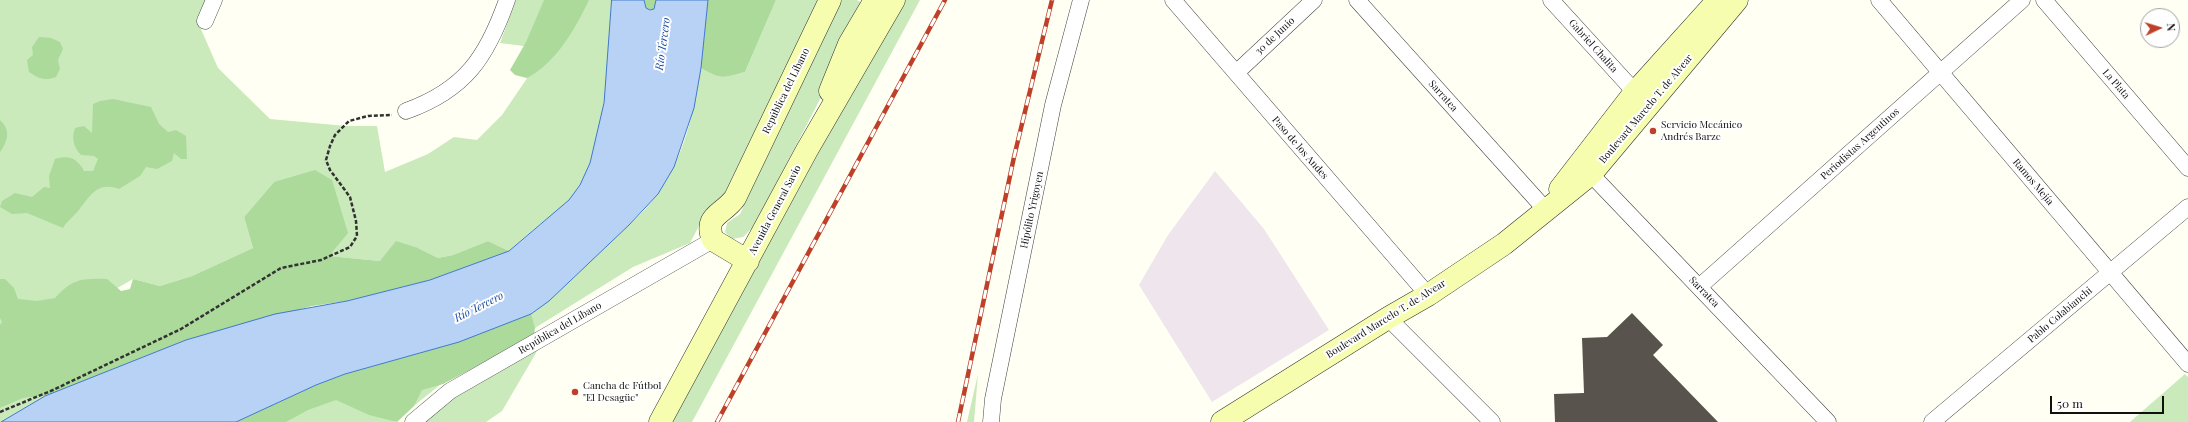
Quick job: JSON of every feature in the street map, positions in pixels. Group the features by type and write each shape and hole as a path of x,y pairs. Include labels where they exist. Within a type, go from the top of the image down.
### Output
{"main road":[{"name":"República del Líbano","path":"713,240 710,227 712,221 715,216 729,206 735,198 830,0"},
{"name":"Boulevard Marcelo T. de Alvear","path":"1585,168 1635,92 1718,0"},
{"name":"Boulevard Marcelo T. de Alvear","path":"1222,422 1388,318 1428,295 1504,244 1545,209 1585,168 1737,0"},
{"name":"Avenida General Savio","path":"660,422 807,150 842,60 884,2"},
{"path":"713,240 748,261"}],"street":[{"path":"205,21 214,0"},
{"path":"406,111 425,104 459,83 485,50 507,0"},
{"name":"Hipólito Yrigoyen","path":"991,422 993,398 1053,105 1081,0"},
{"name":"Paso de los Andes","path":"1173,0 1428,295"},
{"name":"30 de Junio","path":"1236,73 1314,0"},
{"name":"Sarratea","path":"1357,0 1545,209"},
{"name":"Gabriel Chalita","path":"1551,0 1635,92"},
{"name":"Ramos Mejía","path":"1879,0 2188,364"},
{"name":"Periodistas Argentinos","path":"1699,287 2022,0"},
{"name":"La Plata","path":"2044,0 2188,168"},
{"name":"Sarratea","path":"1585,168 1828,422"},
{"name":"Pablo Colabianchi","path":"1932,422 2188,207"},
{"name":"República del Líbano","path":"413,422 450,391 713,240"},
{"path":"1388,318 1492,422"}],"path":[{"path":"0,412 53,390 181,329 281,268 321,260 350,247 357,236 356,221 350,197 326,160 330,146 335,135 349,121 406,111"}],"shaded area":[{"path":"1215,171 1264,229 1329,330 1212,402 1139,285 1168,235"}],"green space":[{"path":"0,0 206,0 197,20 218,68 270,119 346,126 377,126 385,172 428,154 454,137 477,140 502,115 547,49 500,43 516,0 612,0 610,49 604,104 599,132 592,158 583,181 567,204 509,251 488,241 453,255 438,258 418,248 380,261 328,256 274,182 244,217 253,248 192,276 160,286 133,279 0,356"},
{"path":"544,0 589,0 564,44 547,64 527,78 515,75 510,70 526,42"},
{"path":"644,0 656,0 654,9 647,10"},
{"path":"708,0 776,0 745,72 722,77 713,75 701,68"},
{"path":"776,0 819,0 723,196 709,207 690,243 633,267 535,328 462,367 394,422 236,422 531,314 550,300 652,201 667,179 682,148 695,101 701,68 713,75 722,77 745,72"},
{"path":"842,0 857,0 862,3 830,80 754,226 743,237 732,239 725,232 727,223 740,214"},
{"path":"902,0 920,0 692,422 672,422"},
{"path":"39,37 51,38 60,42 63,49 58,60 60,69 56,77 42,79 29,72 27,60 33,55 32,47"},
{"path":"113,99 151,107 159,124 168,132 176,130 186,136 187,159 181,159 174,153 172,161 157,169 146,167 140,176 119,189 105,187 99,189 90,196 63,228 27,213 12,214 0,207 2,201 15,193 32,197 44,187 50,188 49,176 55,159 64,157 72,159 78,163 84,171 93,171 98,159 94,156 81,155 74,143 73,135 75,128 84,126 92,133 93,104 100,101"},
{"path":"0,120 6,128 7,136 5,144 0,152"},
{"path":"315,170 332,180 348,233 329,256 380,261 396,241 418,248 438,258 453,255 488,241 509,251 430,280 347,301 312,306 186,340 45,396 24,398 0,408 0,325 2,322 0,318 0,279 5,279 14,288 18,299 37,301 55,298 72,283 84,280 107,279 121,291 130,289 133,279 160,286 192,276 253,248 244,217 274,182"},
{"path":"531,314 535,328 534,336 443,384 422,390 414,406 397,422 369,415 336,400 308,410 286,422 236,422 316,385 345,374 459,342"},
{"path":"543,341 502,411 486,422 422,422 461,391"},
{"path":"978,374 974,422 967,422"},
{"path":"2185,374 2188,377 2188,422 2130,422"},
{"path":"45,396 0,422 0,408 24,398"}],"water":[{"name":"Río Tercero","path":"612,0 644,0 646,8 650,10 654,9 656,0 708,0 701,68 694,108 674,167 658,194 629,225 549,301 531,314 459,342 345,374 316,385 236,422 1,422 45,396 186,340 275,314 347,301 430,280 509,251 569,200 580,185 590,163 604,103"}],"building":[{"path":"1632,313 1663,345 1653,355 1718,422 1555,422 1554,394 1584,393 1582,338 1607,337"}],"railway":[{"path":"717,422 945,0"},
{"path":"958,422 1014,157 1052,0"}],"place":[{"name":"Servicio Mecánico Andrés Barze","path":"1653,131"},
{"name":"Cancha de Fútbol \"El Desagüe\"","path":"575,392"}]}
